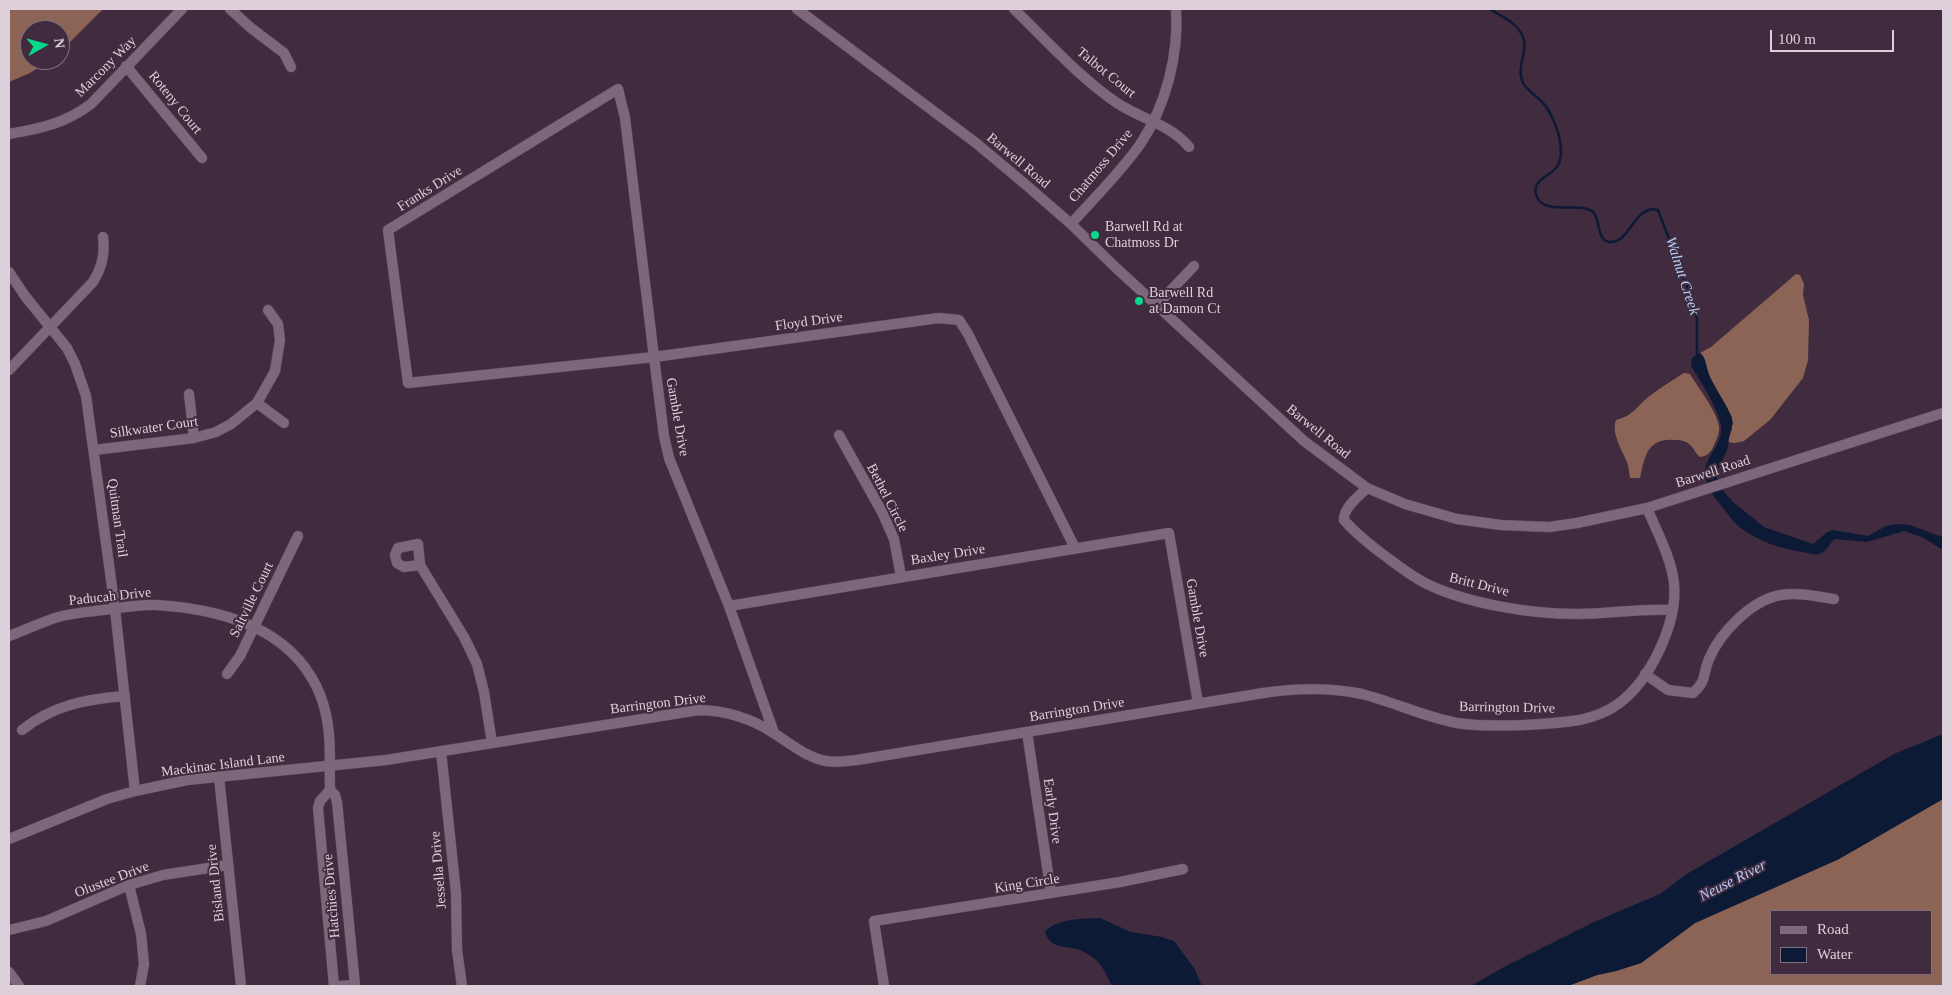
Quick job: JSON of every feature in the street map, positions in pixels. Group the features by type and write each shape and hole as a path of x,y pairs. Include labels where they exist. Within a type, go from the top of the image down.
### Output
{"street":[{"name":"Marcony Way","path":"9,134 46,127 76,115 92,104 182,9"},
{"path":"230,9 284,53 291,67"},
{"name":"Barwell Road","path":"797,9 976,143 1071,224 1156,306 1304,441 1367,488 1405,504 1436,514 1501,525 1549,527 1600,519 1647,508 1943,413"},
{"name":"Talbot Court","path":"1014,9 1089,81 1118,104 1180,136 1189,146"},
{"name":"Chatmoss Drive","path":"1071,224 1127,161 1141,143 1152,122 1173,64 1176,43 1176,9"},
{"name":"Roteny Court","path":"126,66 202,158"},
{"name":"Gamble Drive","path":"618,90 625,118 664,436 669,458 729,606 774,733"},
{"name":"Franks Drive","path":"409,383 388,230 618,90"},
{"path":"9,370 93,282 101,269 103,260 103,237"},
{"path":"1156,306 1194,266"},
{"name":"Quitman Trail","path":"9,272 67,348 82,380 94,450 115,608 135,791"},
{"name":"Silkwater Court","path":"94,450 194,438 216,432 231,424 257,403 275,371 280,340 278,324 268,310"},
{"name":"Floyd Drive","path":"409,383 654,357 939,318 959,320 1075,548"},
{"path":"189,394 194,438"},
{"path":"257,403 284,422"},
{"name":"Bethel Circle","path":"839,435 882,512 894,540 901,576"},
{"name":"Britt Drive","path":"1367,488 1344,513 1344,520 1360,537 1414,577 1436,588 1462,597 1506,607 1558,614 1598,614 1654,608 1673,610"},
{"name":"Barrington Drive","path":"331,767 699,710 720,712 756,723 808,755 825,761 835,762 1284,690 1327,689 1363,695 1459,723 1496,725 1563,722 1592,717 1612,708 1627,696 1645,674 1663,641 1673,610 1674,595 1671,570 1647,508"},
{"name":"Baxley Drive","path":"729,606 1169,533 1169,536"},
{"name":"Saltville Court","path":"227,674 240,656 298,536"},
{"name":"Gamble Drive","path":"1169,536 1198,704"},
{"path":"420,565 404,567 397,563 395,555 398,548 418,544 420,565 464,637 477,664 484,692 492,743"},
{"path":"1645,674 1668,690 1694,693 1702,685 1708,660 1725,632 1757,604 1780,595 1805,594 1834,599"},
{"name":"Paducah Drive","path":"9,636 59,617 115,608 154,605 228,616 277,639 301,662 321,698 330,734 331,767"},
{"path":"22,730 43,715 71,704 125,696"},
{"name":"Early Drive","path":"1027,732 1051,893"},
{"name":"Jessella Drive","path":"441,751 456,892 457,950 462,986"},
{"name":"Mackinac Island Lane","path":"9,839 81,808 135,791 187,780 331,767"},
{"name":"Hatchies Drive","path":"331,767 330,790 320,801 318,808 334,986"},
{"name":"Bisland Drive","path":"219,777 241,986"},
{"name":"Hatchies Drive","path":"330,790 335,795 337,802 355,985 339,986"},
{"name":"Olustee Drive","path":"9,930 46,921 129,885 163,875 228,865"},
{"name":"King Circle","path":"884,986 874,922 1120,882 1183,869"},
{"path":"129,885 141,934 144,964 140,986"},
{"path":"9,972 19,986"}],"shaded area":[{"path":"9,9 103,9 70,42 70,20 20,20 20,70 35,70 9,82"},
{"path":"1796,274 1800,275 1804,284 1803,295 1809,320 1808,360 1803,378 1770,420 1744,441 1728,442 1732,429 1732,417 1710,377 1700,353 1711,347"},
{"path":"1684,373 1690,374 1711,406 1717,420 1719,431 1713,447 1707,455 1700,457 1685,442 1666,440 1658,442 1653,445 1646,456 1640,478 1630,478 1628,464 1616,436 1616,420 1632,413 1655,392"},
{"path":"1943,799 1943,986 1568,986 1597,975 1641,963 1695,923 1839,859"}],"water":[{"path":"1700,353 1704,358 1715,387 1729,410 1733,423 1728,448 1717,472 1717,479 1720,487 1733,502 1764,527 1813,544 1827,532 1833,530 1868,536 1886,526 1897,524 1910,525 1942,537 1943,550 1922,537 1904,531 1867,542 1835,539 1823,552 1812,554 1785,549 1768,543 1743,530 1713,496 1706,480 1706,466 1719,441 1721,427 1713,404 1691,366 1692,358"},
{"name":"Neuse River","path":"1943,734 1943,799 1839,859 1695,923 1641,963 1597,975 1568,986 1471,986 1502,968 1594,922 1660,894 1685,875 1894,754"},
{"path":"1100,918 1131,932 1174,941 1194,968 1202,986 1112,986 1095,959 1077,949 1053,943 1047,937 1045,931 1064,921"}],"waterway":[{"name":"Walnut Creek","path":"1490,9 1512,23 1522,35 1524,41 1521,70 1523,83 1546,106 1558,132 1561,151 1559,162 1556,168 1538,183 1535,192 1537,197 1541,203 1547,206 1580,208 1593,212 1603,238 1611,242 1623,236 1643,212 1658,210 1686,283 1697,319 1697,358"}],"place":[{"name":"Barwell Rd at Chatmoss Dr","path":"1095,235"},
{"name":"Barwell Rd at Damon Ct","path":"1139,301"}]}
